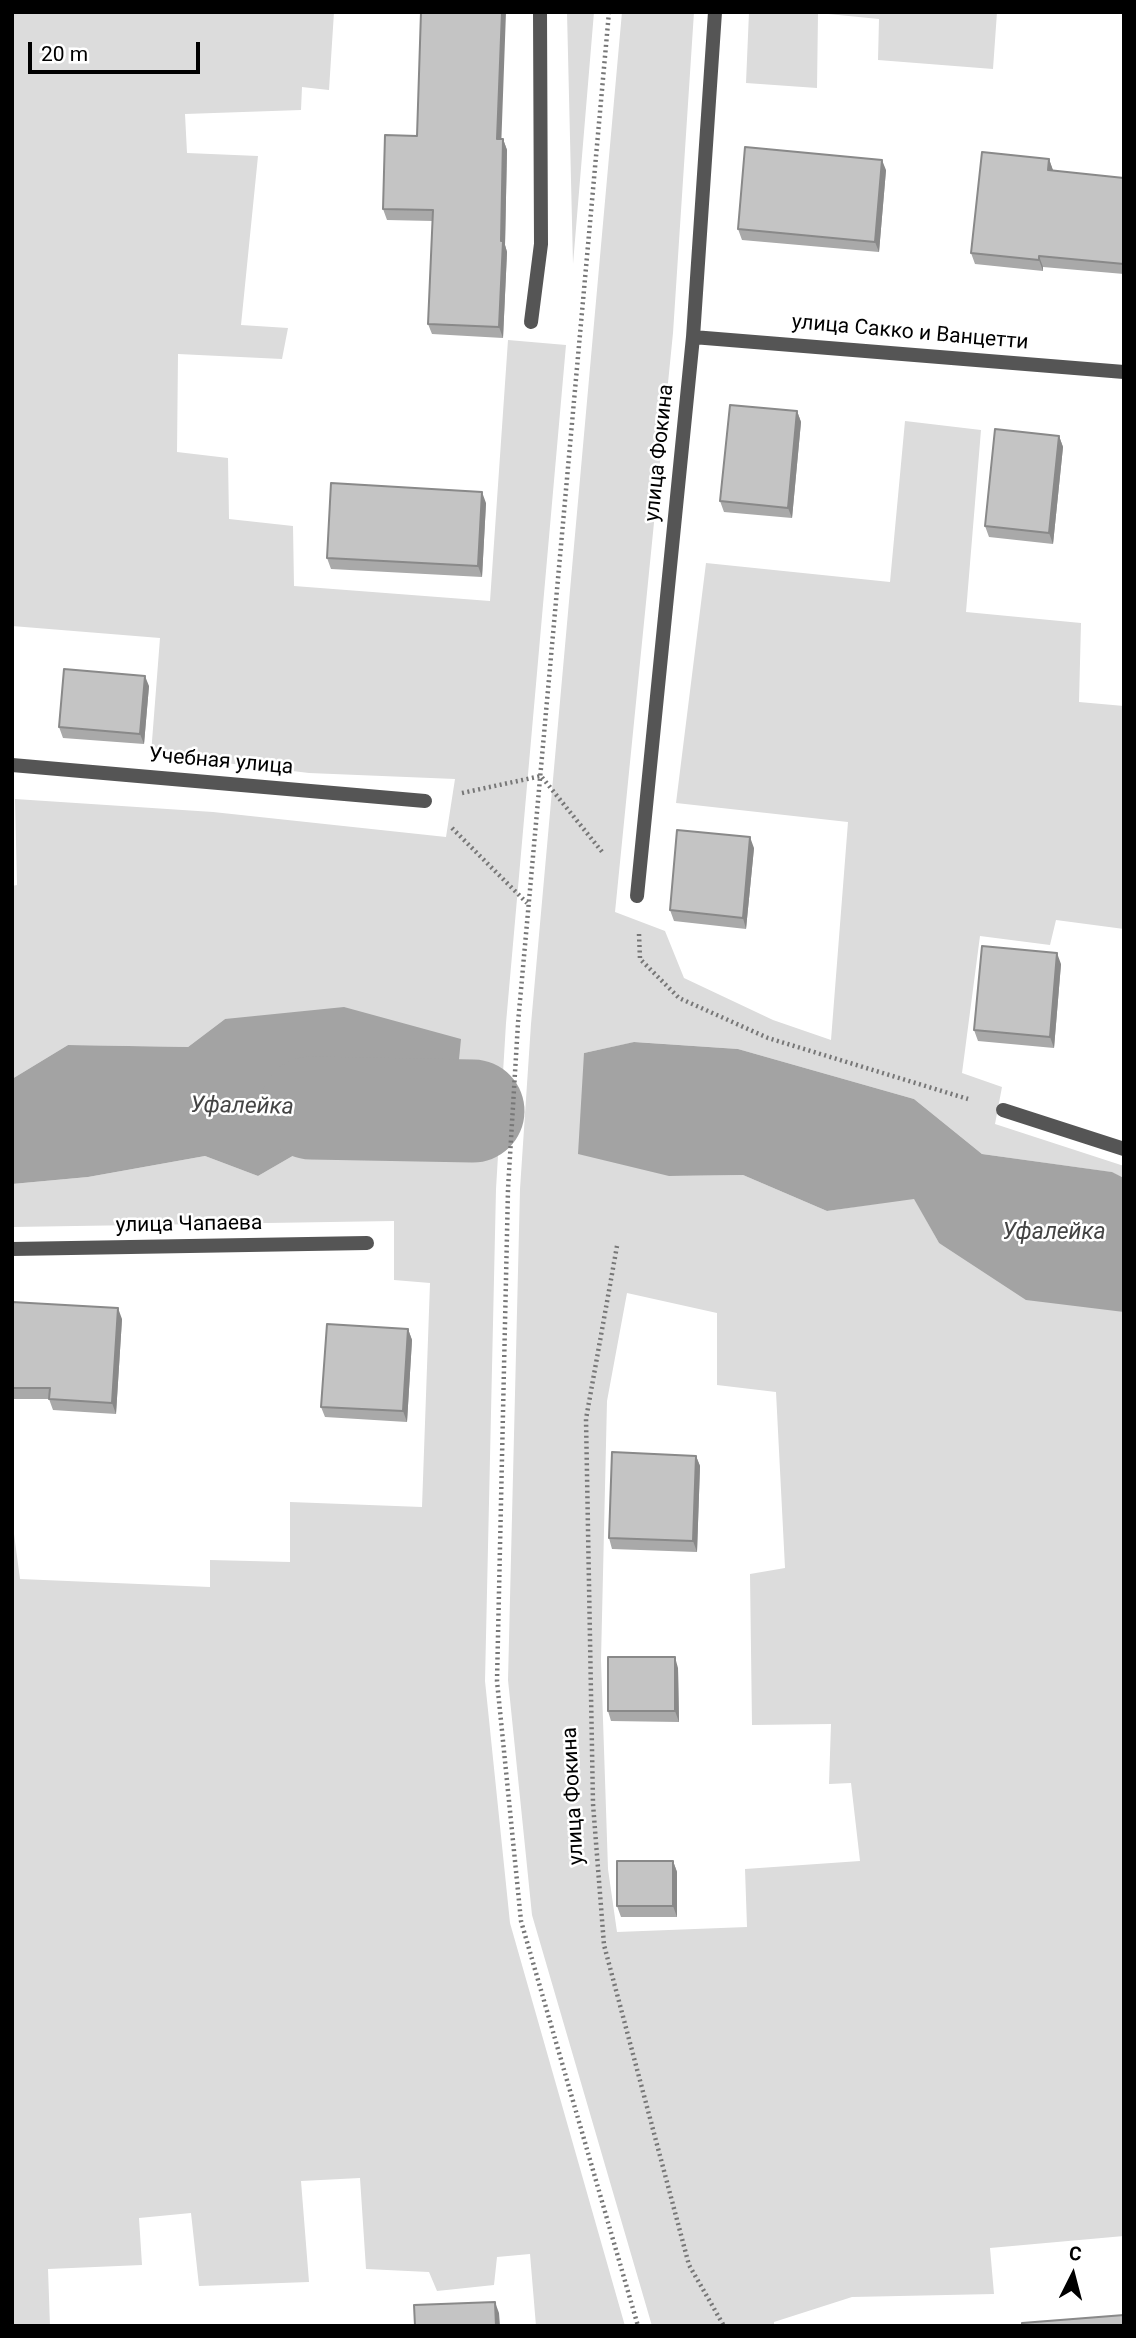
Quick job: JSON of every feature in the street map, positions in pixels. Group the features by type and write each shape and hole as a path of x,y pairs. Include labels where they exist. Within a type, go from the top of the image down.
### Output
{"street":[{"path":"531,322 541,244 540,12"},
{"name":"улица Фокина","path":"637,896 693,337 715,12"},
{"name":"улица Сакко и Ванцетти","path":"693,337 1124,372"},
{"name":"Учебная улица","path":"12,765 425,801"},
{"path":"1003,1110 1124,1149"},
{"name":"улица Чапаева","path":"12,1249 367,1243"}],"path":[{"path":"609,12 518,1023 508,1189 497,1681 521,1921 638,2326"},
{"path":"425,801 541,776"},
{"path":"541,776 637,896 640,959 680,998 768,1038 1003,1110"},
{"path":"425,801 528,904"},
{"name":"улица Фокина","path":"617,1246 586,1419 593,1804 604,1945 689,2265 724,2326"}],"shaded area":[{"path":"12,12 334,12 329,90 302,87 301,110 185,114 187,153 258,156 241,325 288,328 282,359 178,354 177,452 228,458 229,519 293,526 294,586 490,601 508,340 566,345 506,1023 496,1189 485,1681 510,1923 625,2326 536,2326 530,2254 497,2257 494,2285 437,2291 429,2272 366,2269 360,2178 301,2181 309,2282 199,2286 191,2213 139,2218 142,2265 48,2269 50,2326 12,2326 12,1519 20,1579 210,1587 210,1560 290,1562 290,1502 422,1507 430,1283 394,1280 394,1221 12,1227 12,1184 88,1177 205,1156 258,1176 322,1139 451,1141 225,1019 188,1047 68,1045 12,1079 12,886 17,885 15,799 213,812 446,837 455,779 309,773 151,754 160,638 12,626"},
{"path":"567,12 594,12 573,264"},
{"path":"622,12 694,12 673,333 615,912 665,931 684,978 773,1020 831,1040 848,822 676,803 706,563 890,582 905,421 981,430 966,612 1081,623 1079,702 1124,706 1124,929 1056,920 1050,945 980,936 962,1073 1002,1087 995,1124 1124,1166 1124,1178 1111,1172 982,1154 914,1099 738,1049 635,1042 584,1053 669,1176 743,1175 827,1211 914,1198 939,1243 1107,1308 1124,1312 1124,2236 990,2248 994,2294 852,2297 774,2322 774,2326 652,2326 532,1915 508,1680 520,1189 531,1024","holes":["627,1293 717,1313 717,1385 776,1392 785,1568 750,1574 752,1725 831,1724 829,1784 851,1783 860,1861 745,1869 747,1927 617,1932 608,1869 601,1660 607,1401"]},
{"path":"749,12 997,12 993,69 878,60 879,19 818,13 817,88 746,83"}],"water":[{"name":"Уфалейка","path":"344,1007 461,1039 451,1141 322,1139 258,1176 205,1156 88,1177 12,1184 12,1079 68,1045 188,1047 225,1019"},
{"name":"Уфалейка","path":"634,1042 738,1049 914,1099 982,1154 1112,1172 1124,1178 1124,1312 1026,1300 939,1243 914,1199 827,1211 743,1175 669,1176 578,1154 584,1053"}],"building":[{"path":"421,12 502,12 497,139 503,139 503,241 499,327 428,324 433,210 383,209 385,135 417,136"},
{"path":"745,147 882,160 875,242 738,229"},
{"path":"982,152 1049,159 1048,170 1124,178 1124,264 1039,256 1039,260 971,253"},
{"path":"730,405 797,411 788,508 720,501"},
{"path":"995,429 1059,436 1049,533 985,526"},
{"path":"331,483 482,492 478,566 327,558"},
{"path":"64,669 145,676 140,734 59,727"},
{"path":"677,830 750,837 743,918 670,910"},
{"path":"982,946 1057,953 1050,1037 974,1030"},
{"path":"12,1302 118,1308 112,1403 49,1399 50,1388 12,1388"},
{"path":"327,1324 408,1329 403,1411 321,1407"},
{"path":"612,1452 696,1456 693,1541 609,1538"},
{"path":"608,1657 675,1657 675,1711 608,1711"},
{"path":"617,1861 673,1861 673,1906 617,1906"},
{"path":"495,2302 496,2326 415,2326 414,2305"},
{"path":"1124,2315 1124,2326 1022,2326 1022,2323"}],"waterway":[{"name":"Уфалейка","path":"311,1108 473,1111"}]}
